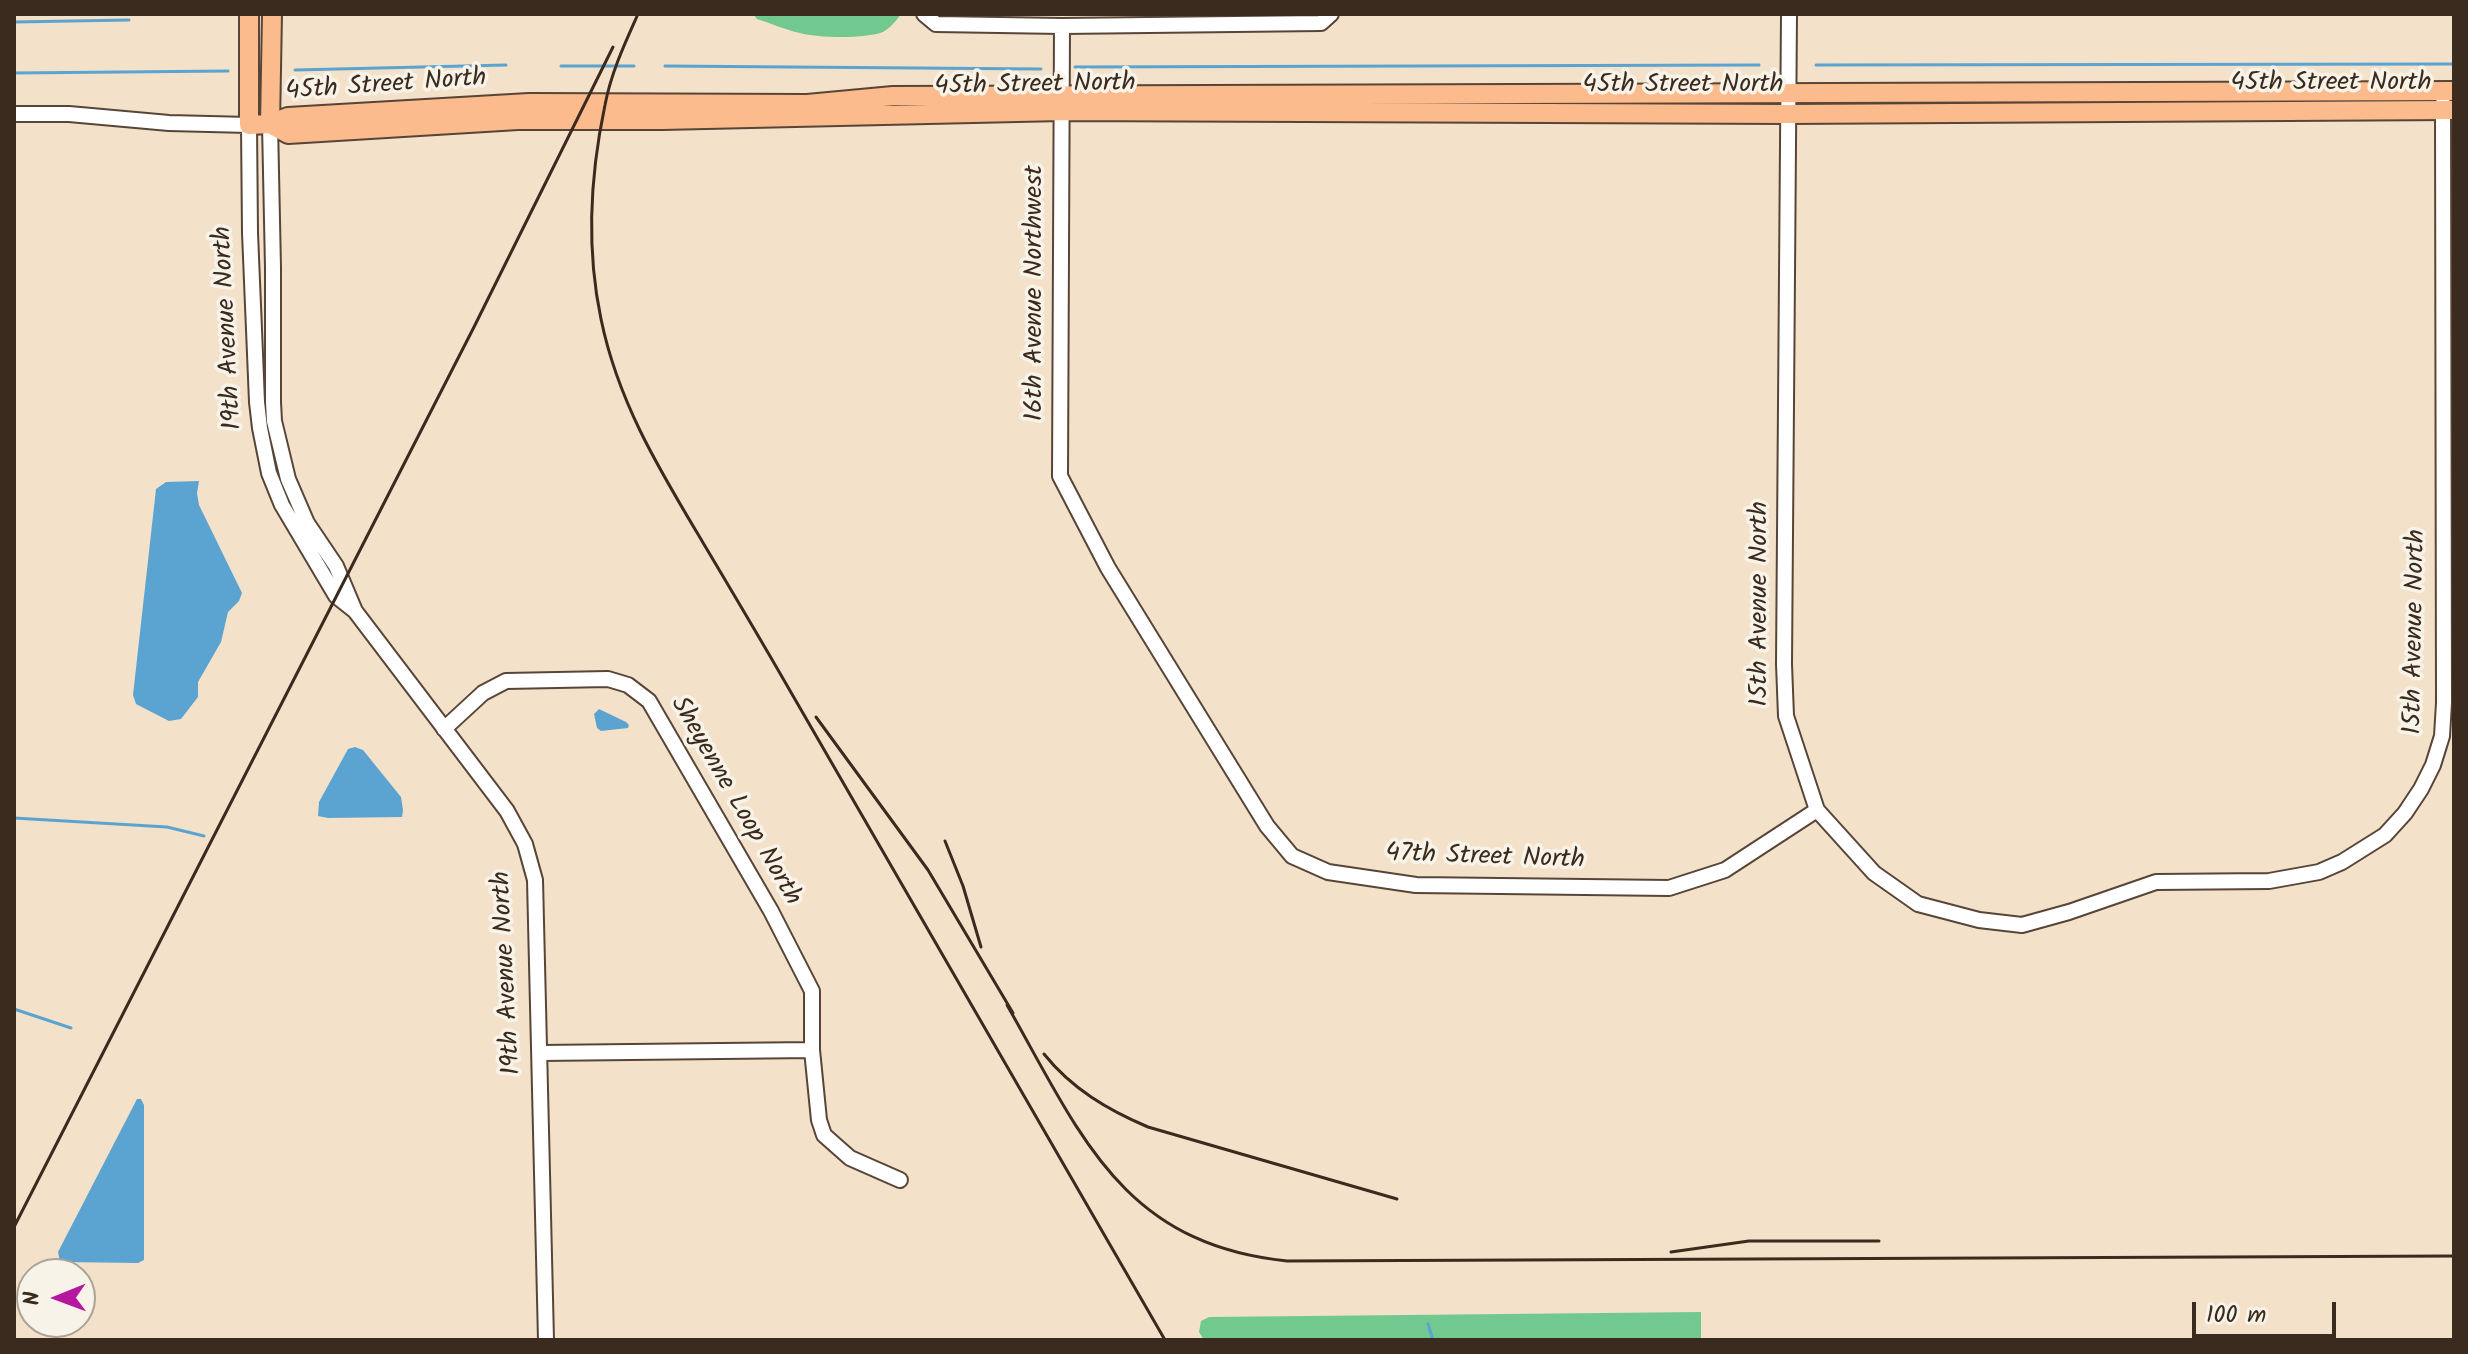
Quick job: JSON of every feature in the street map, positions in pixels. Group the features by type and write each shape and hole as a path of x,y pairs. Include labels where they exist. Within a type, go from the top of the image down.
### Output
{"main road":[{"name":"19th Avenue North","path":"249,14 249,125"},
{"name":"19th Avenue North","path":"270,124 272,14"},
{"name":"45th Street North","path":"249,125 270,124 288,134 518,120 676,120 1062,103 1788,93 2448,100"},
{"name":"45th Street North","path":"1062,103 1788,114 2448,100"}],"street":[{"path":"924,14 936,24 1062,26 1321,23 1331,14"},
{"name":"15th Avenue North","path":"1789,14 1786,716 1817,810 1874,873 1918,904 1979,920 2022,925 2156,882 2269,881 2319,872 2364,850 2385,835 2405,813 2433,765 2442,736 2444,703 2448,100"},
{"name":"16th Avenue Northwest","path":"1060,476 1062,26"},
{"path":"14,114 69,114 169,123 249,125"},
{"name":"19th Avenue North","path":"270,124 274,421 282,459 300,509 336,566 355,611 507,811 517,826 531,863 537,896 546,1340"},
{"name":"19th Avenue North","path":"249,125 257,402 267,463 282,505 299,536 336,596 355,611"},
{"name":"47th Street North","path":"1060,476 1108,568 1206,729 1267,826 1296,858 1328,872 1416,885 1669,888 1725,870 1817,810"},
{"name":"Sheyenne Loop North","path":"444,729 483,693 506,681 608,679 628,685 649,701 771,911 812,991 812,1050 819,1120 824,1135 850,1158 900,1180"},
{"path":"540,1053 812,1050"}],"green space":[{"path":"753,14 901,14 883,32 842,37 794,32 757,19"},
{"path":"1701,1312 1701,1340 1204,1340 1199,1332 1201,1321 1209,1317"}],"water":[{"path":"199,481 199,505 242,593 228,612 221,642 198,682 198,697 181,719 169,721 136,704 133,695 156,489 166,482"},
{"path":"599,709 626,722 628,728 601,731 597,728 594,714"},
{"path":"355,747 363,750 401,797 402,817 318,816 319,802 348,749"},
{"path":"137,1099 141,1099 144,1105 144,1260 138,1263 96,1262 96,1258 59,1258 58,1252"}],"waterway":[{"path":"14,22 129,20"},
{"path":"1816,65 2454,64"},
{"path":"295,70 506,65"},
{"path":"1075,67 1759,65"},
{"path":"561,66 634,66"},
{"path":"665,66 1041,69"},
{"path":"14,73 228,71"},
{"path":"14,818 167,827 204,836"},
{"path":"14,1009 71,1028"},
{"path":"1428,1324 1433,1340"}],"railway":[{"path":"638,14 608,93 596,158 592,212 593,266 601,319 608,349 629,407 670,488 1165,1340"},
{"path":"14,1227 474,327 613,47"},
{"path":"816,717 928,870 1013,1013"},
{"path":"945,841 963,886 981,947"},
{"path":"1007,1005 1084,1138 1112,1175 1145,1206 1183,1232 1230,1250 1287,1261 2454,1256"},
{"path":"1044,1054 1066,1078 1092,1097 1148,1127 1397,1199"},
{"path":"1671,1252 1749,1241 1879,1241"}]}
